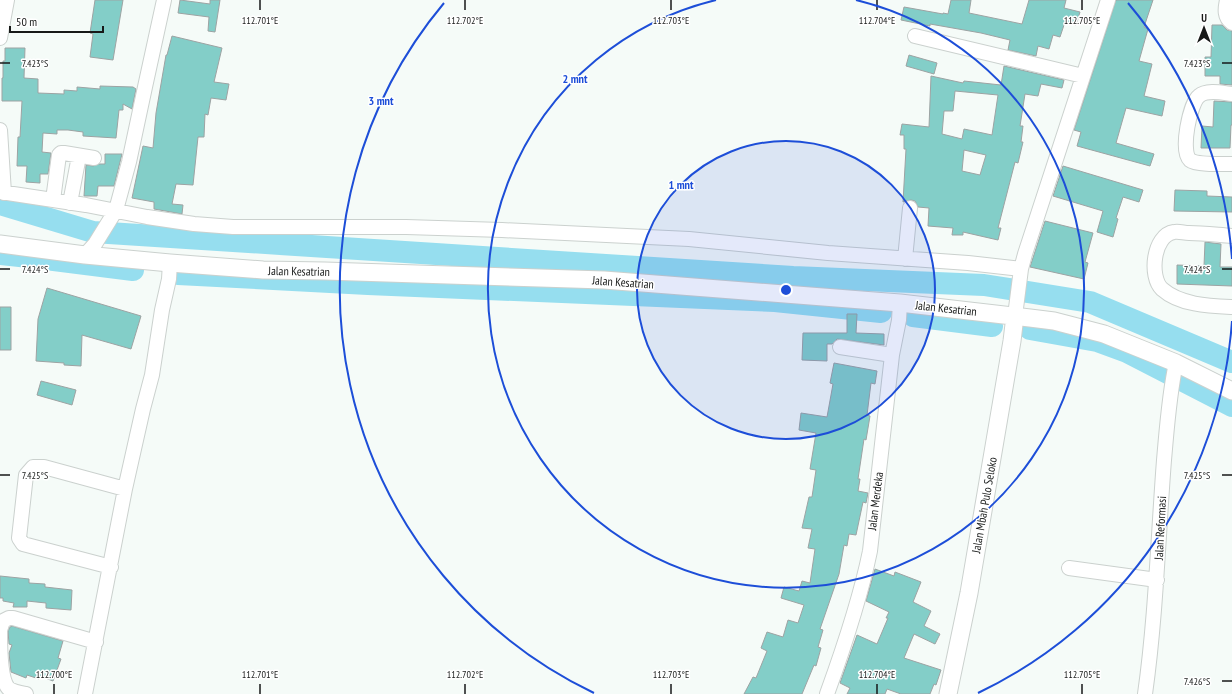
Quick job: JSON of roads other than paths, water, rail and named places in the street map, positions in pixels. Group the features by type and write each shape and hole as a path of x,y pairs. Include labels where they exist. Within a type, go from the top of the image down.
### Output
{"street":[{"path":"0,38 7,0"},
{"path":"90,249 114,214 129,162 164,0"},
{"path":"1014,322 1020,274 1108,0"},
{"path":"1227,0 1225,8 1226,16 1232,23"},
{"path":"915,36 1083,76"},
{"path":"1232,94 1209,92 1199,95 1194,103 1188,122 1185,146 1186,154 1190,160 1197,162 1232,164"},
{"path":"0,130 2,193 70,203 114,214 194,224 233,227 399,227 502,230 906,252 1020,274"},
{"path":"53,200 57,160 59,154 64,153 94,158"},
{"path":"70,203 78,156"},
{"path":"906,252 910,208"},
{"path":"1232,236 1173,232 1163,236 1158,244 1155,258 1155,275 1158,283 1172,295 1191,303 1232,307"},
{"name":"Jalan Kesatrian","path":"0,244 90,249 169,271 333,271 604,280 1014,322 1054,321 1104,334 1175,367 1232,391"},
{"path":"85,694 125,489 152,375 169,271"},
{"name":"Jalan Merdeka","path":"827,694 854,614 866,572 870,551 892,355 900,311"},
{"name":"Jalan Mbah Pulo Seloko","path":"948,694 969,593 1014,322"},
{"path":"840,347 892,355"},
{"name":"Jalan Reformasi","path":"1145,694 1157,580 1161,502 1170,394 1175,367"},
{"path":"111,567 23,544 19,538 26,475 34,467 44,467 125,489"},
{"path":"1070,568 1157,580"},
{"path":"26,694 13,691 7,687 3,681 1,674 0,630 3,621 13,618 96,642"}],"waterway":[{"path":"0,204 93,232 793,277 984,285 1090,302 1232,362"},
{"path":"0,254 29,257"},
{"path":"38,258 133,270"},
{"path":"178,274 368,284 775,301 881,312"},
{"path":"913,316 992,326"},
{"path":"1030,329 1097,341 1127,352 1232,406"}]}
